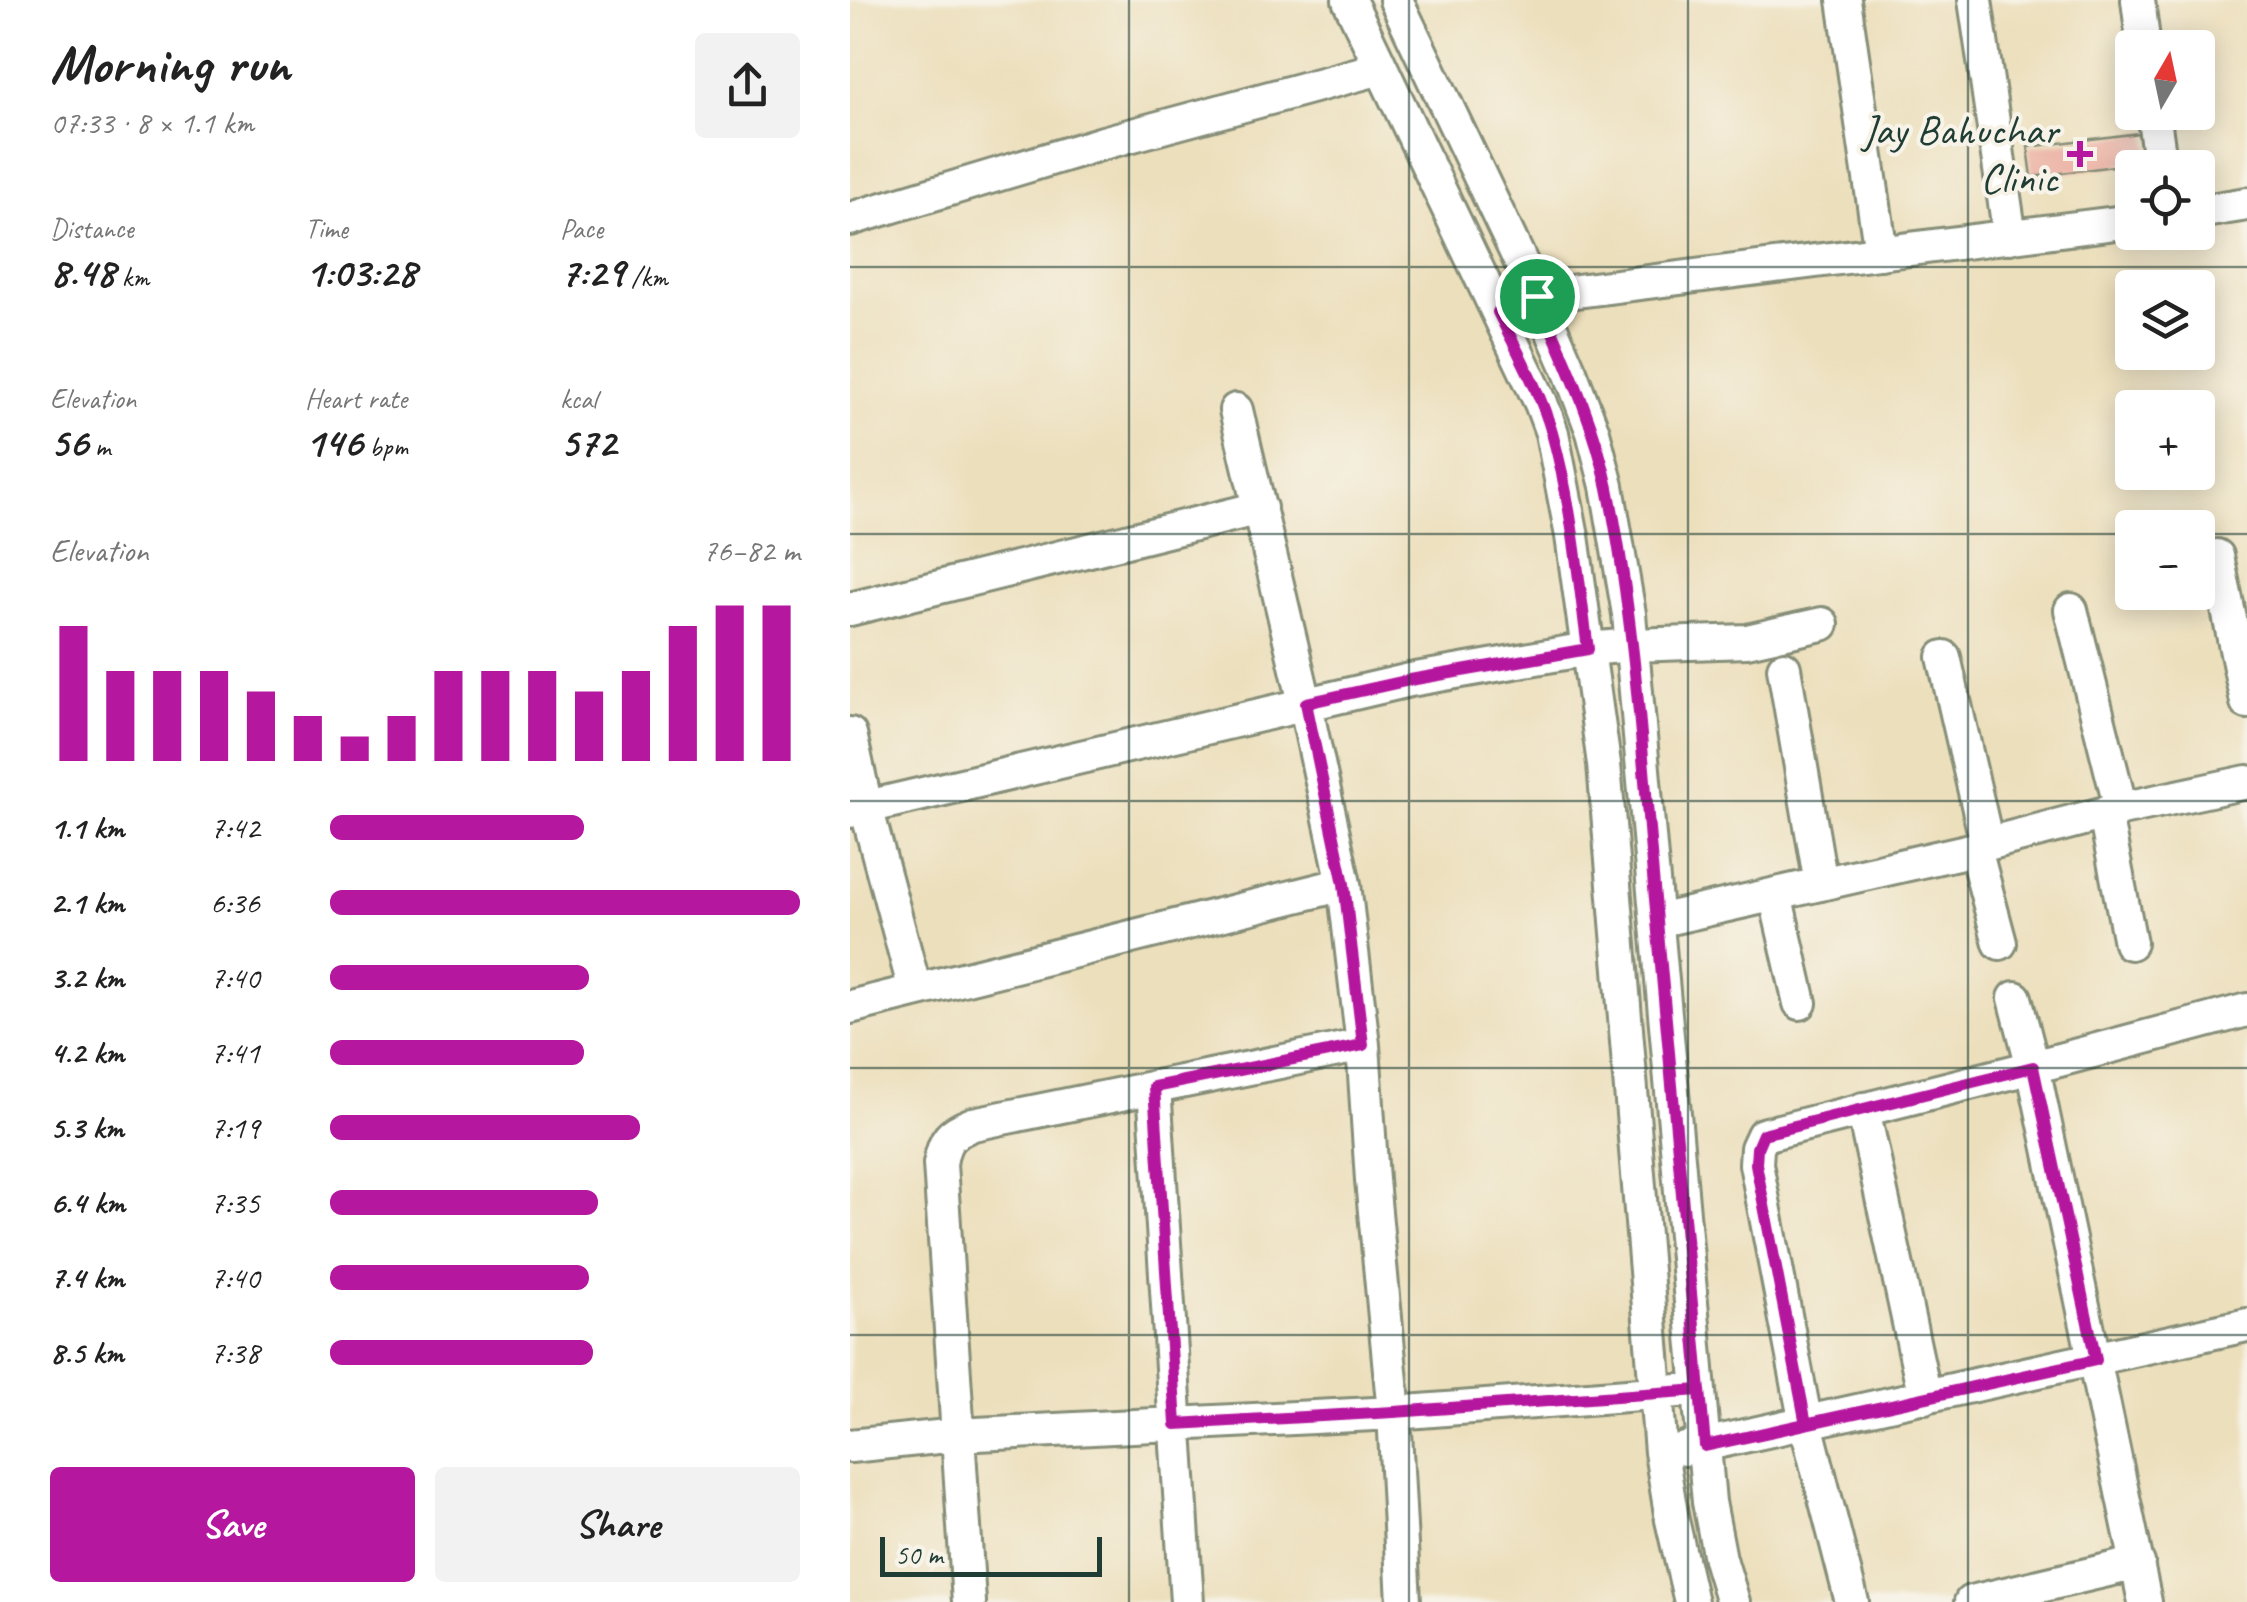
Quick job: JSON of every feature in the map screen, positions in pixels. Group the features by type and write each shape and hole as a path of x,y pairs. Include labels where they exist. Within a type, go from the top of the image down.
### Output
{"street":[{"path":"1349,0 1552,433 1572,536 1604,764 1661,1452 1691,1602"},
{"path":"1396,0 1537,296 1582,403 1607,486 1629,614 1709,1502 1733,1602"},
{"path":"1844,0 1881,253"},
{"path":"1975,0 2010,236"},
{"path":"2138,0 2142,30"},
{"path":"850,219 1103,143 1381,68"},
{"path":"2215,209 2247,204"},
{"path":"1498,312 1537,296 2115,223"},
{"path":"1236,410 1306,703 1344,884 1363,1045 1394,1412 1404,1602"},
{"path":"850,609 1260,508"},
{"path":"2217,556 2247,702"},
{"path":"2071,610 2113,811 2130,943"},
{"path":"858,809 1410,680 1588,649 1747,641 1822,624"},
{"path":"1944,657 2000,942"},
{"path":"1784,668 1821,884"},
{"path":"850,734 858,809 915,990"},
{"path":"1657,921 2247,782"},
{"path":"850,1008 1344,884"},
{"path":"1775,894 1800,1003"},
{"path":"2014,998 2033,1067 2145,1602"},
{"path":"1852,1602 1806,1424 1756,1164 1763,1134 2247,1010"},
{"path":"969,1602 942,1148 954,1132 973,1124 1363,1045"},
{"path":"1154,1087 1187,1602"},
{"path":"1863,1109 1925,1397"},
{"path":"1661,1452 1705,1446 2247,1325"},
{"path":"850,1446 958,1435 1394,1412 1700,1390"},
{"path":"1971,1602 2138,1563"}],"building":[{"path":"2147,132 2149,150 2115,150 2115,166 2032,177 2028,147"}],"place":[{"name":"Jay Bahuchar Clinic","path":"2080,154"}],"route":[{"path":"1537,296 1498,312 1552,433 1588,649 1410,680 1306,703 1344,884 1363,1045 1154,1087 1176,1424 1700,1390 1705,1446 2096,1360 2033,1067 1763,1134 1756,1164 1806,1424 1705,1446 1700,1390 1657,921 1632,645 1629,614 1607,486 1592,432 1537,296"}]}
